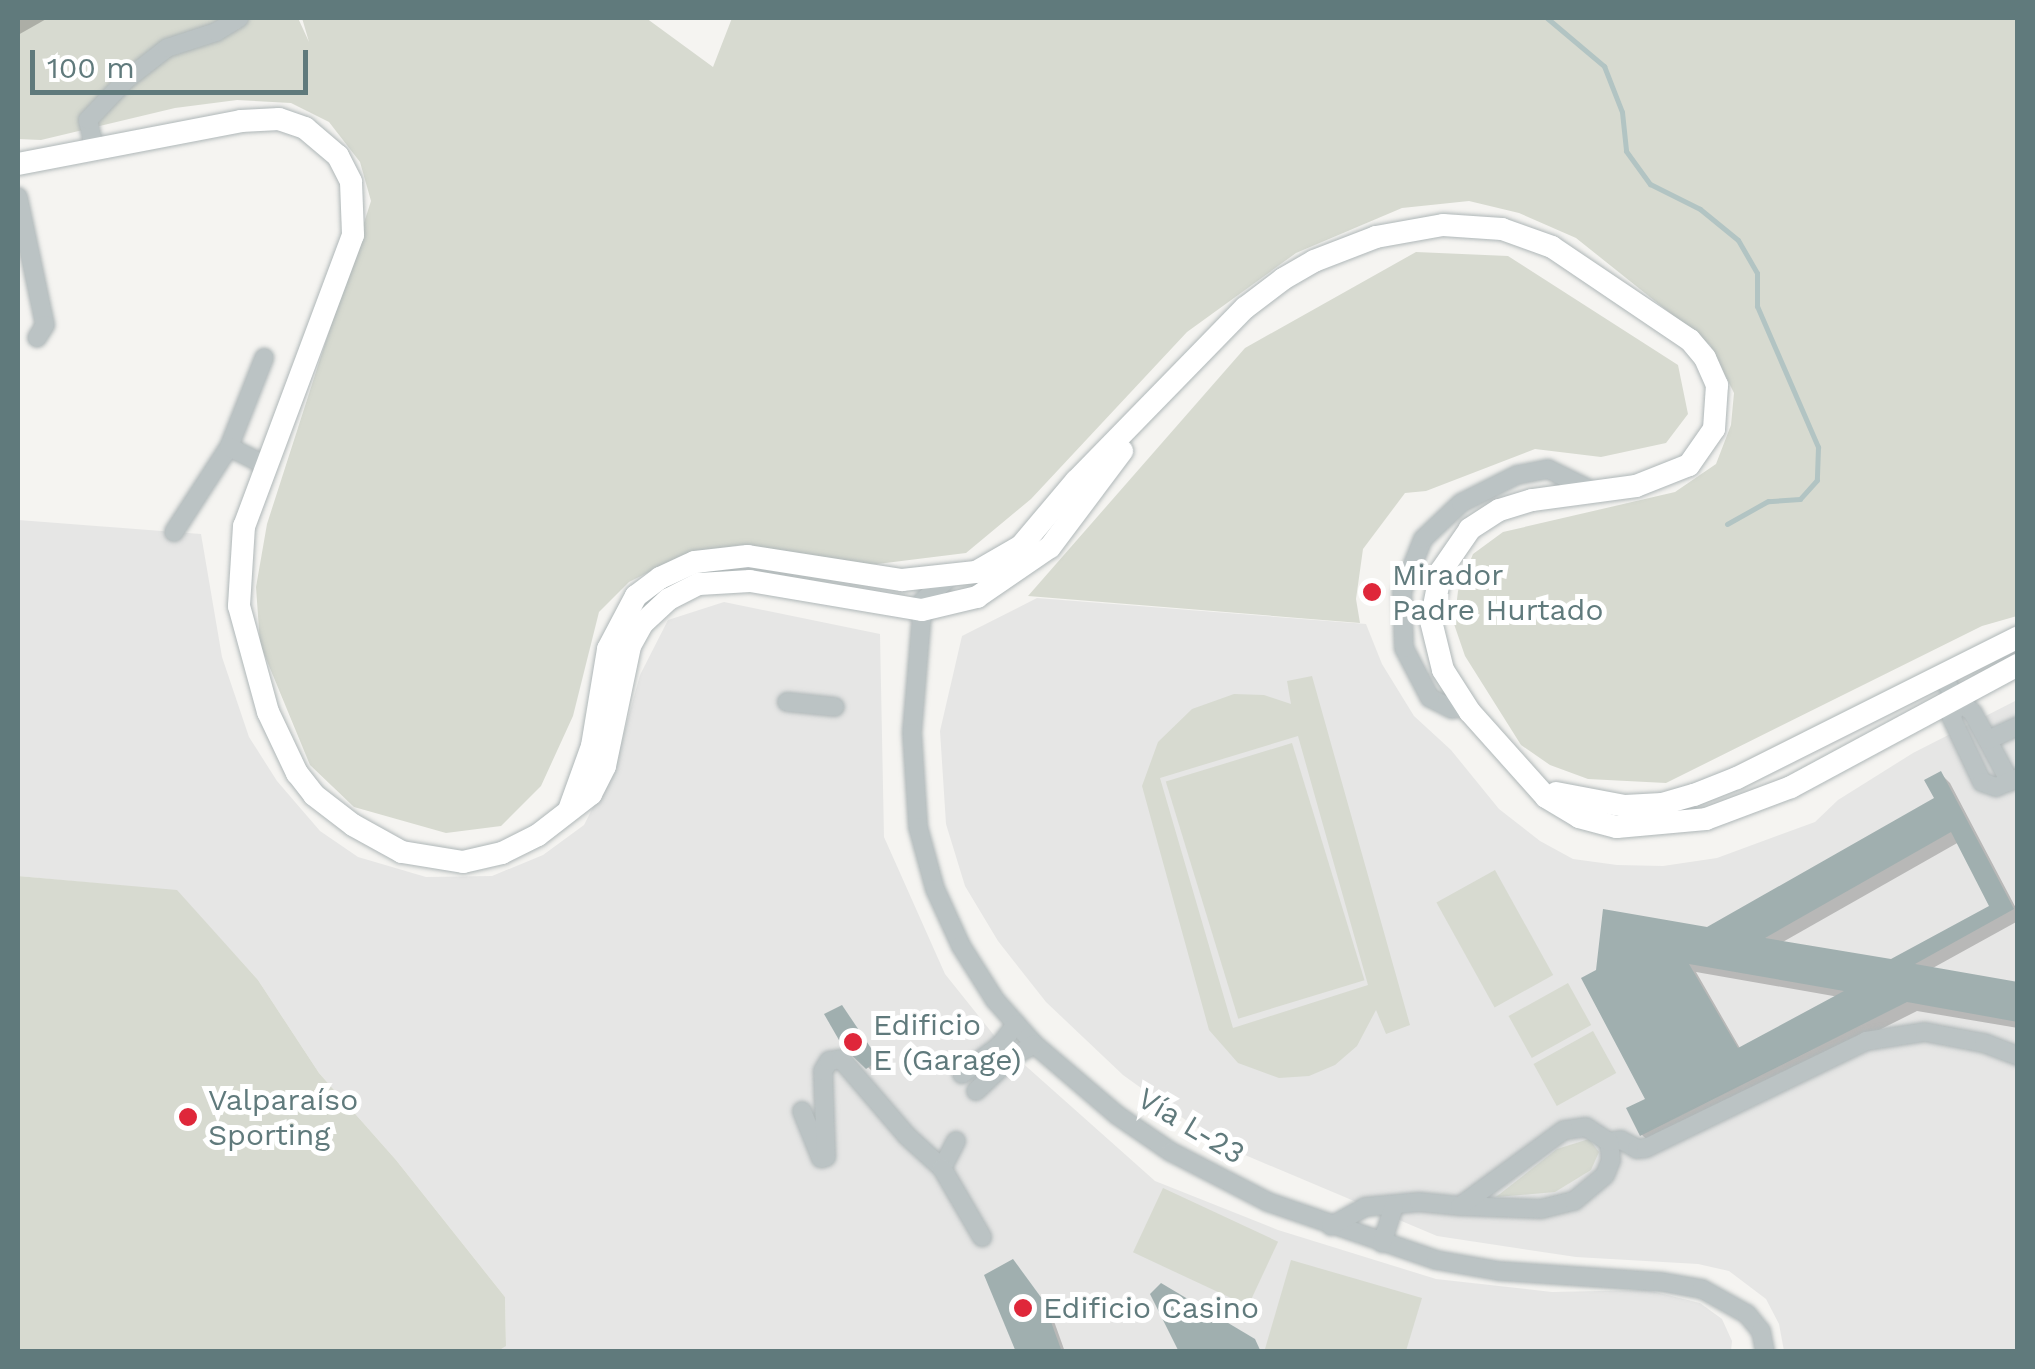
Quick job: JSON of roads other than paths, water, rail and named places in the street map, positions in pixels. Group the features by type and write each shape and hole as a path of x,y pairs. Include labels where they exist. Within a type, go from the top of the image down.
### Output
{"main road":[{"path":"18,164 241,121 279,119 305,128 338,156 351,182 353,235 244,526 239,606 268,712 297,772 314,795 386,846 424,858 462,862 520,845 592,794 605,766 630,646 643,623 669,599 699,584 750,581 922,610 978,596 1050,547 1160,398"},
{"path":"569,810 592,746 608,649 636,596 660,578 695,562 748,556 902,580 949,578 976,572 1021,546 1076,482 1245,308 1314,260 1399,231 1462,224 1502,229 1552,247 1690,340 1712,371 1718,414 1699,454 1676,473 1636,486 1532,500 1499,510 1470,529 1448,556 1435,587 1432,638 1443,670 1466,706 1532,783 1562,808 1598,824 1632,828 1706,819 1791,787 2018,665"},
{"path":"1532,783 1588,802 1662,804 1737,778 2018,637"}],"street":[{"path":"94,151 88,120 126,80 168,48 216,32 238,18"},
{"path":"18,197 45,324 37,338"},
{"path":"174,532 229,447 264,358"},
{"path":"229,447 266,464"},
{"path":"922,610 925,596 949,578"},
{"path":"902,580 916,592 922,610"},
{"name":"Vía L-23","path":"922,610 912,732 918,828 935,889 960,946 1034,1044 1117,1115 1171,1152 1268,1202 1436,1260 1499,1271 1662,1282 1702,1289 1747,1314 1761,1331 1765,1352"},
{"path":"1942,675 1956,699 1973,713 2014,780 1996,787 1982,782 1952,719 1956,699"},
{"path":"787,702 834,707"},
{"path":"1988,740 2018,726"},
{"path":"962,1074 1000,1046 1016,1024"},
{"path":"1460,1206 1564,1130 1586,1127 1609,1142 1621,1140 1637,1149 1646,1148 1866,1041 1925,1032 1984,1044 2018,1056"},
{"path":"976,1092 1010,1058 1034,1044"},
{"path":"802,1112 820,1158 826,1157 823,1072 829,1061 841,1059 908,1136 942,1168 982,1237"},
{"path":"942,1168 956,1141"},
{"path":"1331,1226 1365,1207 1420,1202 1541,1209 1574,1201 1605,1175 1611,1160 1609,1142"},
{"path":"1382,1243 1394,1206"}],"waterway":[{"path":"1547,18 1604,66 1622,112 1626,151 1650,184 1700,209 1738,240 1757,273 1757,306 1818,447 1817,480 1800,499 1768,501 1727,524"}],"place":[{"name":"Mirador Padre Hurtado","path":"1372,592"},
{"name":"Edificio E (Garage)","path":"853,1042"},
{"name":"Valparaíso Sporting","path":"188,1117"},
{"name":"Edificio Casino","path":"1023,1308"}]}
